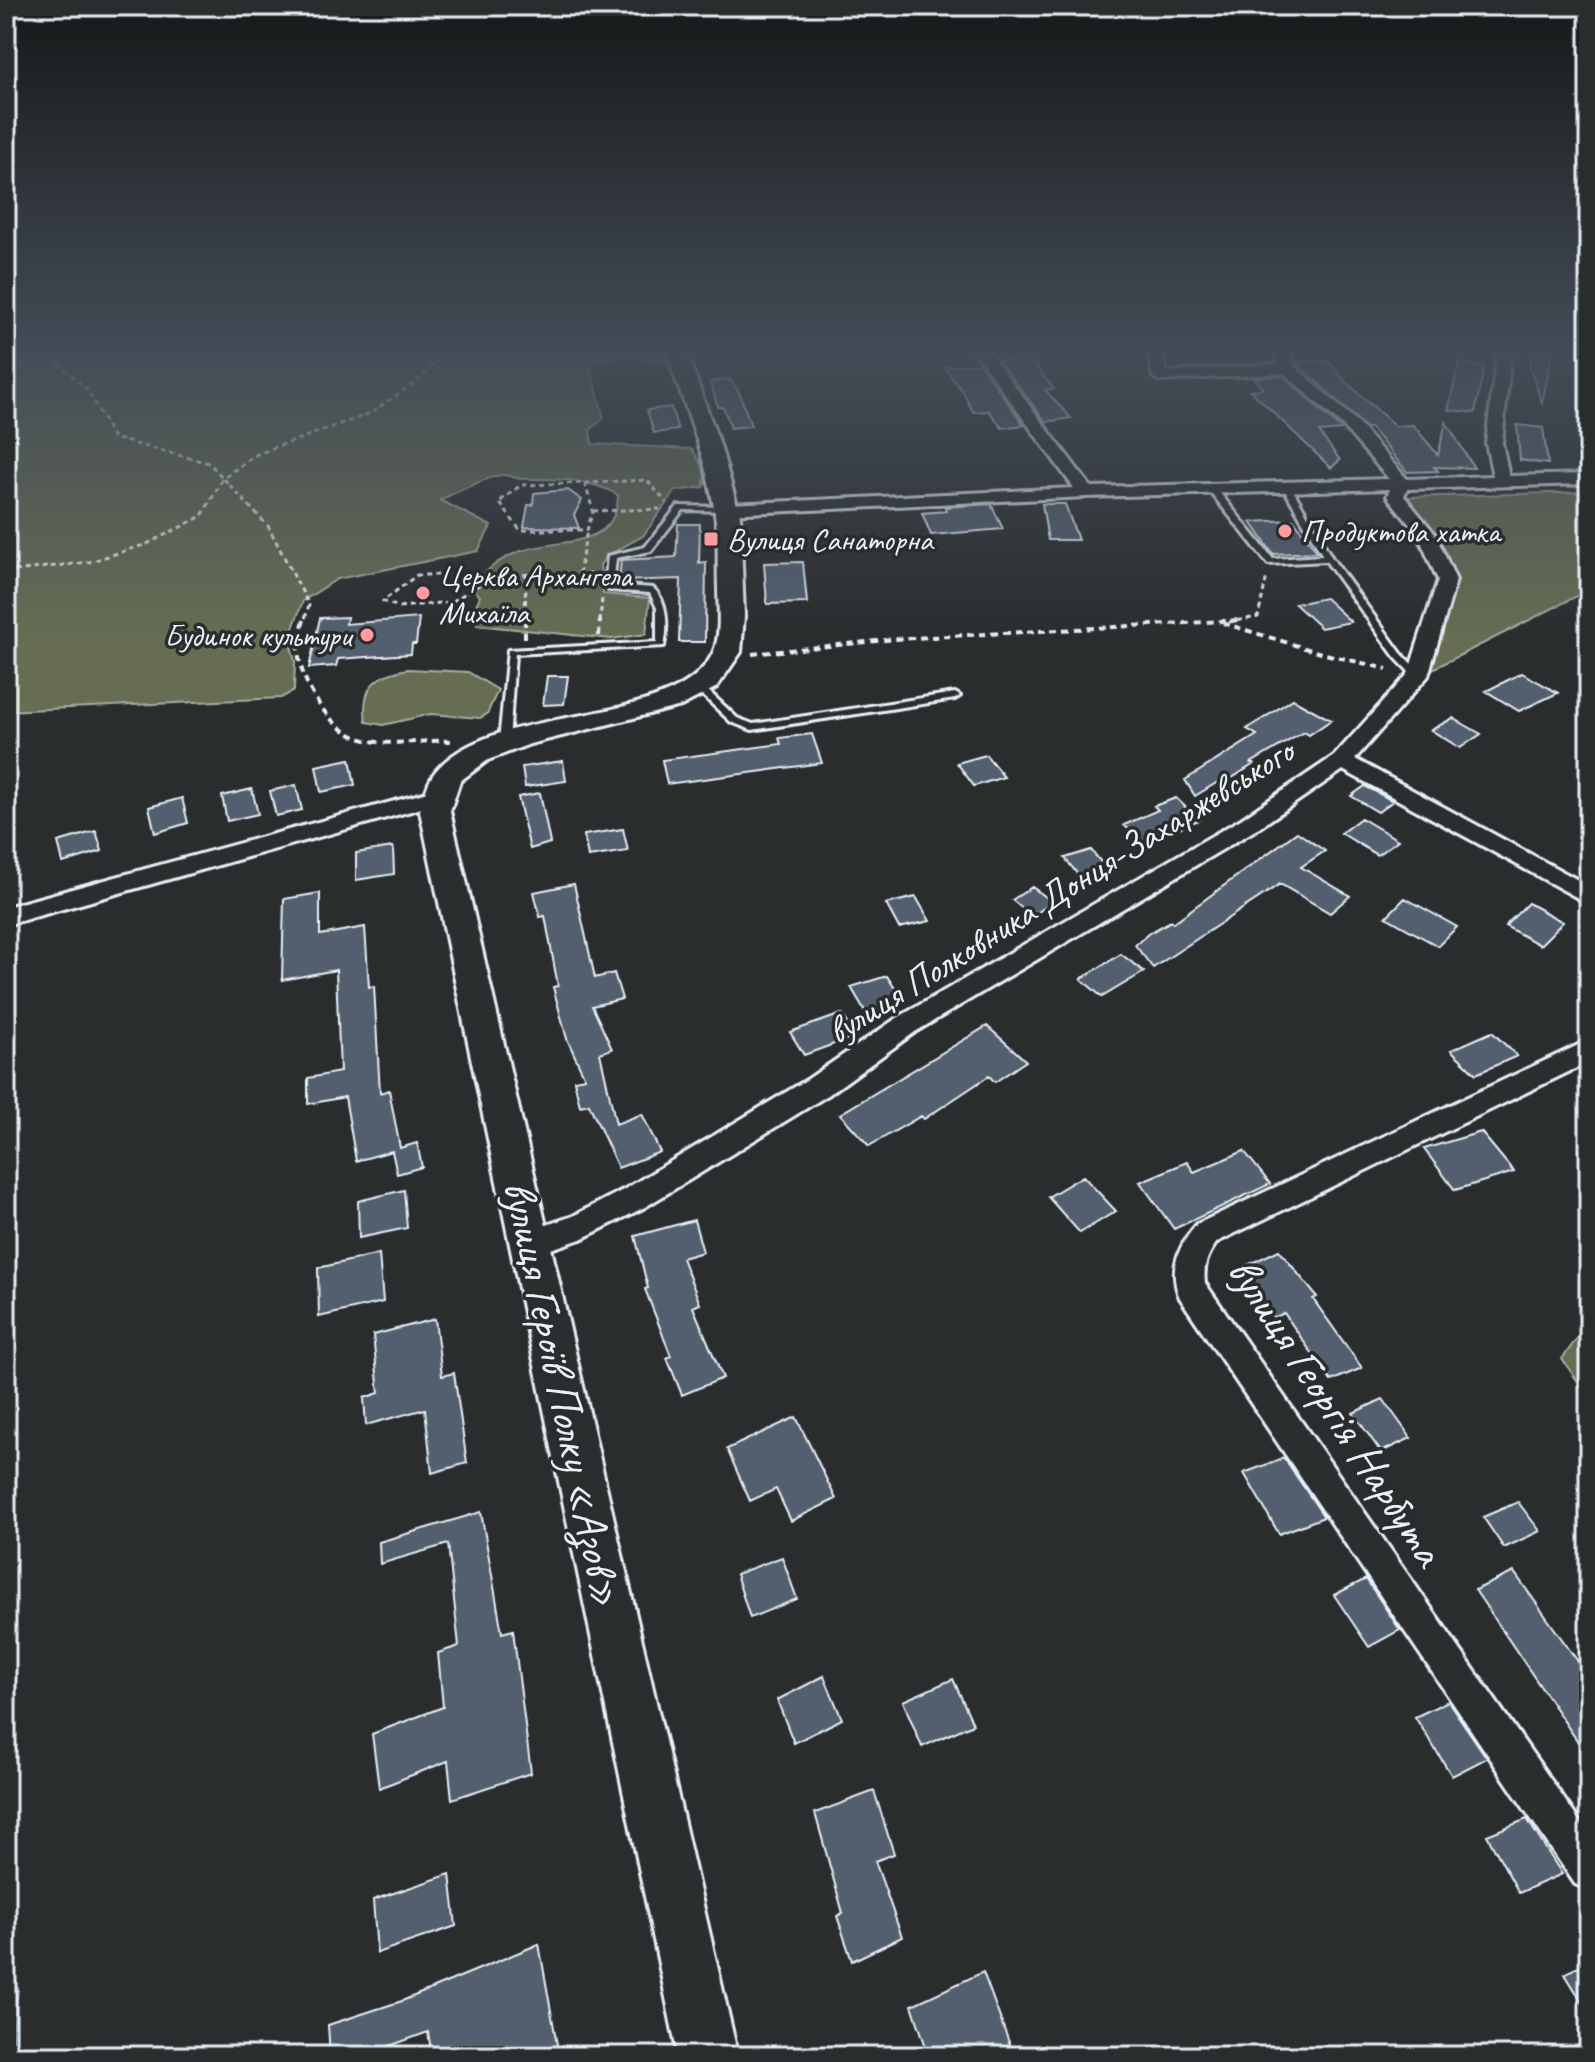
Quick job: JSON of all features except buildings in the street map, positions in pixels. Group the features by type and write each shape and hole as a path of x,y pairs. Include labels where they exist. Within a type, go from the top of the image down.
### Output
{"main road":[{"path":"435,797 451,773 494,746 651,707 698,686 721,665 727,654 732,617 727,509 707,447"},
{"name":"вулиця Героїв Полку «Азов»","path":"435,797 438,825 708,2056"}],"street":[{"path":"1053,447 1086,492"},
{"path":"1370,447 1401,482"},
{"path":"1495,447 1502,480"},
{"path":"727,509 1086,492 1589,479"},
{"name":"вулиця Полковника Донця-Захаржевського","path":"530,1243 581,1226 635,1198 818,1087 906,1025 1249,824 1342,761 1418,676 1447,580 1426,534 1395,496 1401,482"},
{"path":"1342,761 1589,896"},
{"path":"6,916 435,797"},
{"name":"вулиця Георгія Нарбута","path":"1589,1050 1207,1233 1194,1250 1187,1271 1191,1288 1589,1870"}],"lane":[{"path":"1287,487 1328,558 1398,655 1418,676"},
{"path":"1212,489 1271,562 1328,558"},
{"path":"494,746 511,652 661,644 661,608 653,591 609,587 612,556 648,549 681,508 727,509"},
{"path":"698,686 734,720 752,727 955,696"}],"path":[{"path":"148,447 209,463 268,526 309,605 298,647 304,673 322,706 340,726 357,738 431,738 494,746"},
{"path":"7,573 89,562 147,544 202,516 223,478 257,454 276,447"},
{"path":"587,530 520,530 499,502 521,485 647,480 672,508 593,511"},
{"path":"579,574 593,511 585,483"},
{"path":"727,654 761,654 895,639 1222,623 1258,617 1271,562"},
{"path":"525,651 526,574"},
{"path":"495,575 451,602 399,607 383,601 417,575 610,574"},
{"path":"598,647 601,601 609,587"},
{"path":"1222,623 1321,653 1418,676"}],"green space":[{"path":"6,447 657,447 692,449 705,471 704,487 675,491 643,536 608,555 600,565 603,594 650,598 646,634 611,639 477,625 472,615 480,596 472,588 493,566 521,551 583,539 597,533 608,525 615,513 618,495 596,485 503,475 481,481 440,500 491,526 478,551 337,579 303,601 289,639 295,661 294,691 281,698 6,711"},
{"path":"1589,492 1589,590 1425,673 1454,580 1435,535 1408,497"},
{"path":"408,669 468,672 498,690 487,714 480,718 431,714 383,725 366,722 366,700 372,685 386,675"},
{"path":"1589,1322 1589,1397 1562,1359"}],"water":[{"path":"6,1985 18,1988 14,2056 6,2056"}],"place":[{"name":"Продуктова хатка","path":"1285,531"},
{"name":"Вулиця Санаторна","path":"711,539"},
{"name":"Церква Архангела Михаїла","path":"423,593"},
{"name":"Будинок культури","path":"367,635"}]}
